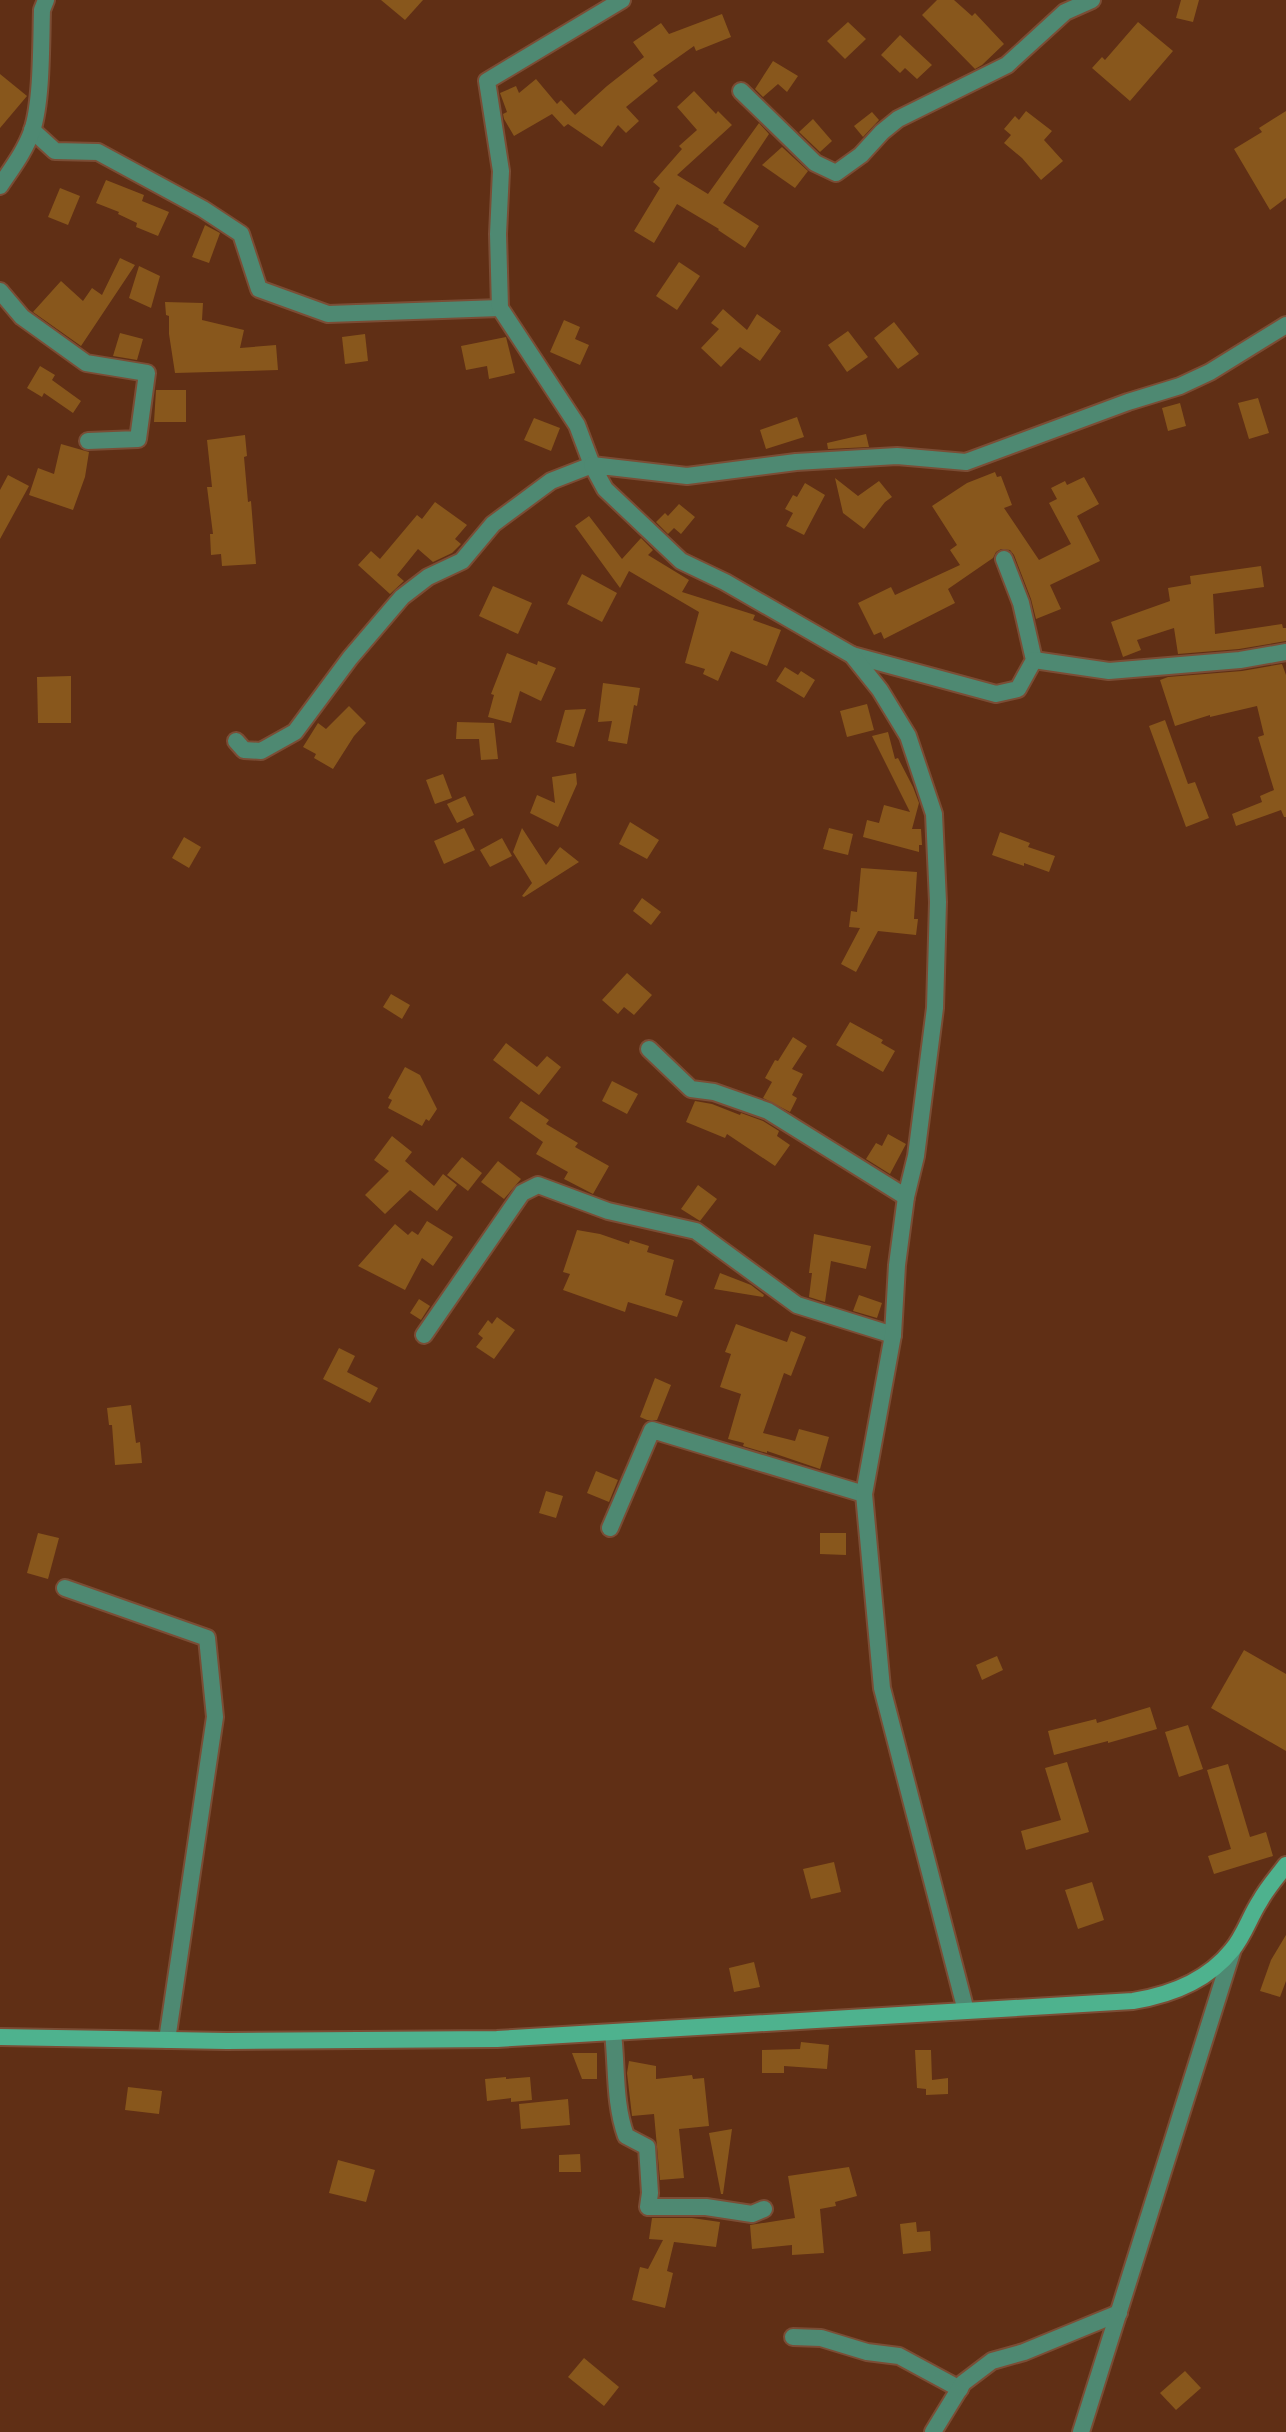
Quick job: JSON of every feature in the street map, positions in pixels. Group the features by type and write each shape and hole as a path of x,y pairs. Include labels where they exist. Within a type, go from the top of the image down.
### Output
{"street":[{"path":"0,186 21,155 37,111 42,10 46,0"},
{"path":"622,0 487,81 501,171 498,234 500,308 577,425 605,489 681,561 725,582 852,655 996,694 1018,689 1034,660 1021,603 1004,559"},
{"path":"741,91 815,163 836,173 861,155 898,119 1007,65 1065,12 1092,0"},
{"path":"32,130 55,151 98,152 203,209 241,234 259,289 328,314 500,308"},
{"path":"0,291 22,317 86,363 147,373 138,439 88,441"},
{"path":"236,741 244,750 261,751 295,732 350,658 402,597 428,577 462,561 493,524 551,481 592,465 687,476 796,462 897,456 966,462 1180,386 1210,372 1286,325"},
{"path":"1034,660 1109,671 1240,660 1286,652"},
{"path":"852,655 880,690 908,736 934,814 938,902 935,1008 916,1156 906,1197 897,1265 893,1335 864,1494 882,1688 966,2011"},
{"path":"649,1049 691,1089 714,1092 768,1111 906,1197"},
{"path":"424,1335 522,1193 538,1185 608,1211 696,1231 797,1305 893,1335"},
{"path":"610,1528 652,1430 864,1494"},
{"path":"65,1588 207,1638 215,1717 167,2040"},
{"path":"1081,2432 1233,1949 1261,1898 1286,1865"},
{"path":"0,2037 497,2039 1133,2001 1157,1997 1182,1987 1211,1971 1233,1949"},
{"path":"613,2033 621,2121 626,2136 647,2147 648,2207 706,2207 752,2214 764,2209"},
{"path":"933,2432 963,2383 992,2361 1024,2352 1119,2313"},
{"path":"793,2337 821,2338 867,2352 899,2356 960,2389"}],"building":[{"path":"381,0 423,0 405,20"},
{"path":"937,0 954,0 972,16 975,13 1004,44 975,69 922,15"},
{"path":"1181,0 1199,0 1193,22 1176,18"},
{"path":"722,14 731,37 696,51 694,46 653,75 658,81 626,107 639,121 626,133 618,125 602,147 568,124 564,127 552,114 514,136 504,119 503,114 507,112 500,93 516,86 519,93 536,79 557,104 561,100 575,115 644,57 633,42 661,23 669,34"},
{"path":"848,22 866,39 845,59 827,41"},
{"path":"1138,22 1173,51 1130,101 1092,68 1102,57 1105,60"},
{"path":"900,35 932,65 917,79 905,68 900,73 881,55"},
{"path":"773,61 798,76 787,92 778,84 763,97 755,89"},
{"path":"0,74 27,96 0,128"},
{"path":"694,91 716,114 718,111 732,125 677,175 708,194 759,123 769,134 723,203 759,226 745,248 677,204 654,243 634,231 660,188 653,182 682,149 679,146 697,130 677,107"},
{"path":"1026,111 1052,131 1044,140 1063,161 1041,180 1004,143 1011,135 1004,129 1015,116 1019,120"},
{"path":"1286,111 1286,198 1270,210 1234,149 1262,132 1259,128"},
{"path":"872,112 879,120 863,137 854,126"},
{"path":"813,119 832,141 820,152 799,132"},
{"path":"782,147 808,171 795,188 762,165"},
{"path":"106,180 144,195 142,201 169,212 158,236 136,227 137,223 119,212 96,203"},
{"path":"60,188 80,196 68,225 48,217"},
{"path":"205,225 220,233 209,263 192,257"},
{"path":"120,258 135,265 81,346 33,312 61,281 83,301 92,288 102,295"},
{"path":"679,262 700,276 677,310 656,296"},
{"path":"139,266 160,276 151,308 129,298"},
{"path":"165,302 203,303 202,320 244,330 240,348 276,345 278,370 175,373"},
{"path":"723,309 747,330 757,314 781,331 760,361 740,347 721,367 701,348 719,329 711,323"},
{"path":"564,320 580,327 575,339 589,345 580,365 550,352"},
{"path":"894,322 919,354 898,369 874,338"},
{"path":"848,331 868,357 847,372 828,345"},
{"path":"120,333 143,339 137,360 113,356"},
{"path":"365,334 368,361 345,364 342,337"},
{"path":"506,337 515,373 489,379 487,366 466,370 461,346"},
{"path":"40,366 55,375 52,380 81,401 73,413 44,393 42,397 27,388"},
{"path":"156,390 186,390 186,422 154,422"},
{"path":"1258,398 1269,433 1249,439 1238,403"},
{"path":"1180,403 1186,426 1168,431 1162,408"},
{"path":"797,417 804,437 766,449 760,430"},
{"path":"534,418 560,428 551,451 524,440"},
{"path":"866,434 869,447 828,449 827,443"},
{"path":"245,435 247,456 244,457 256,564 222,566 221,554 211,555 210,534 213,534 207,487 212,487 207,440"},
{"path":"61,444 89,452 85,477 73,510 29,495 38,468 54,474"},
{"path":"995,472 997,477 1001,476 1012,505 1004,508 1039,560 1071,544 1049,503 1057,499 1051,488 1084,477 1099,504 1077,516 1100,561 1050,585 1061,609 1036,619 1014,555 1010,550 1001,549 948,589 955,603 884,639 881,632 874,635 858,603 891,587 895,595 960,565 950,550 957,545 932,506 967,483"},
{"path":"8,475 29,486 0,539 0,490"},
{"path":"835,478 858,496 879,481 892,497 864,529 843,513"},
{"path":"805,483 825,495 804,535 786,526 793,513 785,509"},
{"path":"435,502 467,525 455,539 461,544 452,553 433,562 418,549 397,575 404,581 390,594 358,565 371,551 380,559 417,515 422,519"},
{"path":"679,504 695,517 681,534 674,528 668,534 656,522 665,513 668,516"},
{"path":"589,516 622,559 641,538 653,550 648,555 689,580 682,592 755,615 753,620 781,630 767,666 731,651 718,681 703,674 705,669 685,663 699,612 629,571 620,588 575,526"},
{"path":"1261,566 1264,587 1213,594 1215,634 1282,624 1286,628 1286,641 1178,654 1174,628 1137,640 1141,650 1123,657 1111,622 1170,601 1168,588 1191,584 1190,576"},
{"path":"582,574 617,593 602,622 567,604"},
{"path":"493,586 532,603 518,634 479,616"},
{"path":"507,653 537,665 538,661 556,668 541,701 520,691 511,723 488,717 494,695 491,694"},
{"path":"1282,664 1286,675 1286,817 1281,810 1236,826 1232,814 1262,802 1260,796 1274,790 1258,737 1264,735 1257,706 1175,726 1160,680"},
{"path":"785,667 798,675 801,671 815,680 804,698 776,681"},
{"path":"71,676 71,723 38,723 37,677"},
{"path":"603,683 640,688 627,744 608,741 612,721 598,722"},
{"path":"867,704 874,730 847,737 840,711"},
{"path":"349,706 366,723 333,769 303,747 318,723 326,729"},
{"path":"586,709 574,747 556,742 565,710"},
{"path":"1165,720 1188,784 1195,782 1209,818 1186,827 1149,726"},
{"path":"457,722 494,723 498,759 481,760 479,739 456,739"},
{"path":"888,732 895,759 898,758 919,803 912,829 921,829 919,852 863,837 867,820 879,823 884,805 910,812 872,736"},
{"path":"576,773 577,784 558,827 530,813 537,795 555,803 552,777"},
{"path":"443,774 452,798 435,804 426,780"},
{"path":"465,796 474,815 457,823 447,804"},
{"path":"630,822 659,840 647,859 619,844"},
{"path":"464,828 475,850 444,864 434,841"},
{"path":"522,828 546,865 560,847 579,862 524,897 532,883 513,852"},
{"path":"829,828 853,834 848,855 823,849"},
{"path":"1000,832 1030,843 1028,847 1055,856 1049,872 992,855"},
{"path":"184,837 201,847 189,868 172,858"},
{"path":"502,838 512,856 490,867 480,850"},
{"path":"861,868 917,872 914,919 918,919 916,935 878,931 856,972 841,964 860,928 849,927 851,911 857,912"},
{"path":"642,898 661,912 651,925 633,911"},
{"path":"627,973 652,995 634,1015 624,1007 618,1014 602,1000"},
{"path":"391,994 410,1005 402,1019 383,1007"},
{"path":"850,1022 883,1040 881,1043 895,1051 883,1072 836,1045"},
{"path":"793,1037 807,1046 792,1069 803,1074 792,1095 797,1098 790,1112 763,1098 772,1082 765,1078"},
{"path":"506,1043 537,1067 547,1056 561,1067 539,1095 493,1060"},
{"path":"405,1067 420,1075 437,1109 422,1126 388,1108 392,1100 388,1098"},
{"path":"612,1081 638,1094 627,1114 602,1101"},
{"path":"521,1101 549,1120 546,1124 578,1143 575,1147 609,1166 593,1194 564,1179 568,1172 536,1154 543,1142 509,1118"},
{"path":"695,1101 763,1121 779,1131 777,1136 790,1145 775,1166 727,1134 725,1138 686,1122"},
{"path":"888,1134 906,1144 890,1174 866,1159 876,1143 882,1146"},
{"path":"392,1136 412,1152 405,1161 434,1186 443,1174 457,1185 437,1211 410,1190 385,1214 365,1195 389,1171 374,1160"},
{"path":"462,1157 482,1173 468,1191 447,1175"},
{"path":"498,1161 521,1179 504,1199 481,1182"},
{"path":"698,1185 717,1199 700,1221 681,1209"},
{"path":"427,1221 453,1237 433,1266 422,1258 405,1290 358,1266 395,1224 408,1235 412,1231 418,1235"},
{"path":"577,1230 629,1244 630,1240 649,1246 647,1252 674,1260 665,1295 683,1301 677,1317 628,1302 625,1312 563,1290 570,1274 563,1272"},
{"path":"814,1234 871,1246 866,1269 831,1261 825,1302 809,1297"},
{"path":"720,1273 751,1285 763,1297 714,1289"},
{"path":"859,1295 882,1303 877,1318 853,1311"},
{"path":"419,1299 430,1306 421,1320 410,1313"},
{"path":"497,1317 515,1330 494,1359 476,1347 483,1338 478,1334 488,1320 492,1324"},
{"path":"736,1324 787,1342 791,1331 806,1337 791,1376 784,1373 763,1433 795,1441 799,1429 829,1437 820,1469 728,1439 741,1394 720,1387 731,1354 725,1352"},
{"path":"339,1348 355,1356 347,1372 378,1388 370,1403 323,1379"},
{"path":"655,1378 671,1385 657,1420 647,1420 640,1417"},
{"path":"131,1405 142,1463 115,1465 112,1425 109,1425 107,1408"},
{"path":"596,1471 618,1480 609,1502 587,1493"},
{"path":"546,1491 563,1496 556,1518 539,1513"},
{"path":"38,1533 59,1538 48,1579 27,1573"},
{"path":"820,1533 846,1533 846,1555 820,1554"},
{"path":"1244,1650 1286,1674 1286,1751 1211,1708"},
{"path":"997,1656 1003,1670 982,1680 976,1665"},
{"path":"1150,1707 1157,1729 1054,1755 1048,1731 1096,1719 1097,1723"},
{"path":"1188,1725 1203,1769 1179,1777 1165,1732"},
{"path":"1067,1762 1089,1832 1026,1850 1021,1831 1061,1820 1045,1768"},
{"path":"1228,1764 1250,1837 1266,1832 1273,1856 1214,1874 1208,1856 1231,1849 1207,1770"},
{"path":"834,1862 841,1892 811,1899 803,1869"},
{"path":"1092,1882 1104,1920 1078,1929 1065,1890"},
{"path":"1286,1935 1286,1981 1280,1997 1260,1991 1271,1960"},
{"path":"754,1962 760,1987 734,1992 729,1968"},
{"path":"801,2042 829,2045 827,2069 784,2066 784,2073 762,2073 762,2050 800,2049"},
{"path":"915,2050 931,2050 932,2080 948,2078 948,2094 926,2095 926,2089 917,2088"},
{"path":"572,2053 597,2053 597,2079 582,2079"},
{"path":"629,2061 656,2066 656,2079 692,2075 693,2079 704,2078 709,2126 679,2129 684,2178 660,2180 654,2114 632,2116 627,2073"},
{"path":"530,2077 532,2100 511,2102 511,2098 487,2101 485,2079"},
{"path":"128,2087 162,2091 159,2114 125,2110"},
{"path":"568,2099 570,2125 521,2129 519,2104"},
{"path":"732,2129 723,2194 721,2194 709,2133"},
{"path":"580,2154 581,2172 559,2172 559,2155"},
{"path":"338,2160 375,2170 366,2202 329,2193"},
{"path":"849,2167 857,2196 835,2202 836,2206 820,2209 824,2253 792,2255 792,2245 752,2249 750,2225 795,2218 788,2176"},
{"path":"652,2218 720,2222 716,2247 674,2242 667,2271 673,2273 665,2308 632,2300 640,2267 648,2269 663,2240 649,2239"},
{"path":"916,2222 917,2232 930,2231 931,2251 903,2254 900,2224"},
{"path":"584,2358 619,2387 604,2406 568,2377"},
{"path":"1185,2371 1201,2388 1176,2410 1160,2393"}]}
